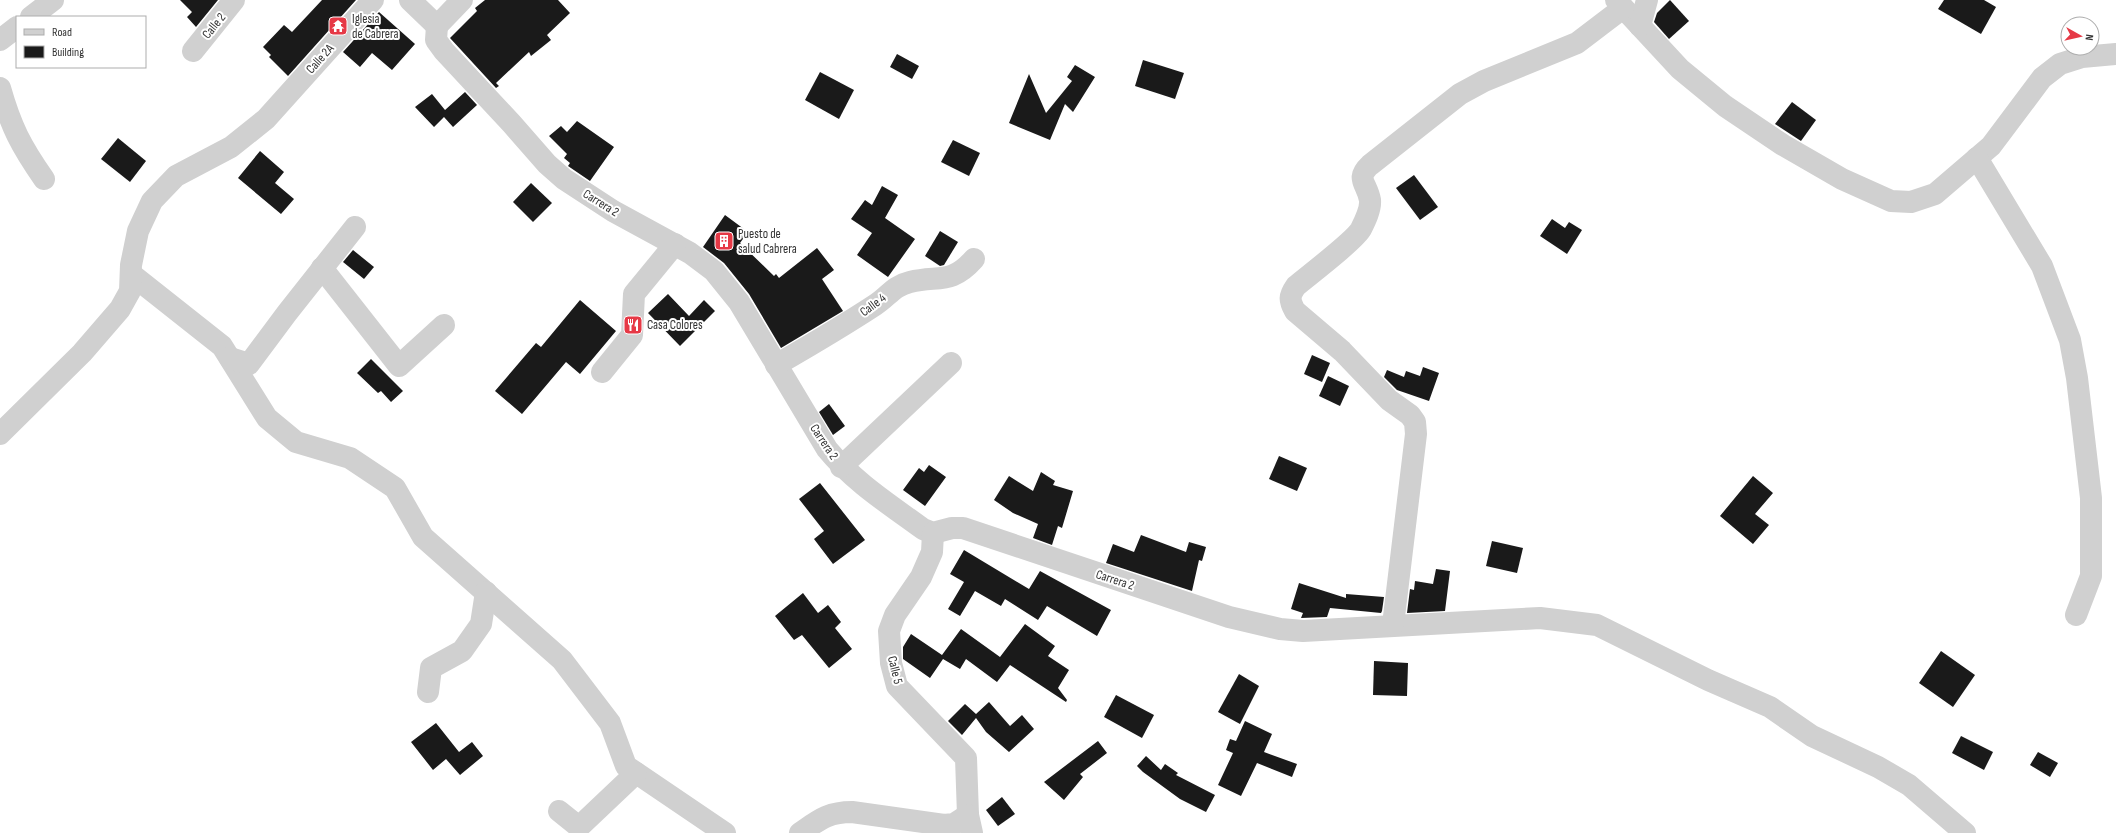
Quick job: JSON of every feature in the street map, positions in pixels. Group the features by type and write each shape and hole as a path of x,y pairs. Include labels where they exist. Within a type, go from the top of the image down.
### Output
{"street":[{"path":"32,16 53,0"},
{"name":"Calle 2","path":"193,51 234,0"},
{"name":"Calle 2A","path":"0,434 82,353 120,309 130,291 131,274 138,231 152,202 176,176 231,147 266,119 373,0"},
{"path":"410,0 437,26 462,0"},
{"path":"1640,26 1647,0"},
{"path":"1393,625 1416,434 1415,422 1410,416 1374,386 1342,351 1295,310 1290,302 1291,294 1296,286 1360,232 1370,202 1362,178 1362,172 1370,165 1460,94 1484,81 1577,43 1620,4 1680,69 1725,106 1783,145 1842,179 1891,201 1911,202 1935,194 1991,146 2042,78 2060,64 2082,57 2116,54"},
{"name":"Carrera 2","path":"437,26 436,40 444,51 512,124 546,164 564,179 613,211 675,244 714,271 739,302 826,449 841,467 861,484 923,529 933,533 952,528 962,528 1229,617 1280,629 1303,631 1540,618 1597,625 1708,680 1770,706 1812,736 1878,767 1909,785 1965,833"},
{"path":"0,40 16,28"},
{"path":"0,88 9,121 23,150 44,179"},
{"path":"1977,158 2042,266 2070,340 2078,378 2092,498 2091,576 2076,615"},
{"path":"230,358 249,364 355,227"},
{"path":"602,372 632,335 634,294 675,244"},
{"name":"Calle 4","path":"776,366 880,302 894,288 911,282 948,278 964,270 974,259"},
{"path":"322,268 399,366 444,325"},
{"path":"131,274 222,346 267,418 296,442 350,458 395,488 422,537 562,660 610,723 626,766 725,833"},
{"path":"841,467 951,363"},
{"name":"Calle 5","path":"933,533 932,552 921,577 895,615 889,631 891,663 897,686 966,758 970,824"},
{"path":"428,692 431,668 462,651 481,624 486,592"},
{"path":"559,811 579,827 636,773"},
{"path":"800,833 825,816 837,812 852,812 944,825 970,824"}],"building":[{"path":"180,0 218,0 196,27 187,17 192,12"},
{"path":"322,0 356,0 288,76 269,57 271,55 263,47 284,25 292,32"},
{"path":"485,0 558,0 570,13 547,35 551,40 531,56 529,52 496,83 499,86 496,88 450,38 477,11 475,8"},
{"path":"1670,0 1689,21 1669,39 1654,22 1657,13"},
{"path":"1944,0 1984,0 1996,7 1981,34 1938,9"},
{"path":"379,12 415,44 392,70 372,53 360,67 343,52"},
{"path":"897,54 919,66 912,79 890,67"},
{"path":"1143,60 1184,73 1175,99 1135,86"},
{"path":"1075,65 1095,77 1073,112 1065,104 1050,140 1009,123 1029,74 1046,113 1072,81 1067,77"},
{"path":"820,72 854,90 839,119 805,100"},
{"path":"465,92 477,105 453,127 444,117 434,127 415,107 432,94 445,110"},
{"path":"1792,102 1816,120 1801,141 1775,124"},
{"path":"577,121 614,147 590,181 568,166 570,163 564,158 567,154 549,136 561,126 567,132"},
{"path":"118,138 146,161 130,182 101,159"},
{"path":"953,140 980,153 969,176 941,162"},
{"path":"260,151 284,172 275,183 294,199 281,214 238,178"},
{"path":"1414,175 1438,207 1420,220 1396,188"},
{"path":"531,183 552,203 533,222 513,202"},
{"path":"882,186 898,195 885,218 915,239 888,277 857,255 872,233 851,219 865,200 872,205"},
{"path":"725,215 748,232 740,243 774,276 776,274 779,278 817,248 834,270 822,279 843,311 781,348 749,294 724,263 703,247"},
{"path":"1552,219 1565,228 1569,222 1582,230 1567,254 1540,236"},
{"path":"940,231 958,242 944,265 940,266 925,256"},
{"path":"353,250 374,267 364,279 343,262"},
{"path":"668,294 689,316 704,300 715,311 680,346 648,313"},
{"path":"580,300 616,331 580,374 566,362 522,414 495,391 536,343 541,347"},
{"path":"1312,355 1330,363 1322,382 1304,374"},
{"path":"371,359 403,391 391,402 381,391 378,393 357,373"},
{"path":"1423,367 1439,373 1429,401 1397,390 1384,377 1387,370 1404,377 1406,371 1420,376"},
{"path":"1328,376 1349,386 1340,406 1319,396"},
{"path":"829,404 845,426 833,435 819,412"},
{"path":"1279,456 1307,468 1297,491 1269,479"},
{"path":"929,465 946,477 925,506 903,490 919,468 924,472"},
{"path":"1041,472 1055,481 1053,485 1073,491 1062,528 1058,526 1052,545 1033,538 1038,524 1013,513 994,500 1009,476 1033,491"},
{"path":"1753,476 1773,493 1755,514 1769,525 1753,544 1720,516"},
{"path":"820,483 865,540 833,564 814,539 824,531 799,499"},
{"path":"1141,535 1186,552 1189,542 1206,547 1202,561 1199,560 1192,591 1106,563 1113,544 1134,552"},
{"path":"1492,541 1523,548 1517,573 1486,566"},
{"path":"964,550 1029,589 1040,571 1111,610 1097,636 1047,606 1038,620 1005,599 1001,606 975,591 960,616 948,609 964,582 950,574"},
{"path":"1436,569 1450,571 1445,611 1407,613 1410,589 1414,590 1415,581 1433,584"},
{"path":"1299,583 1346,598 1346,594 1384,597 1382,611 1381,613 1330,608 1327,617 1301,618 1303,613 1291,609"},
{"path":"803,593 818,613 828,605 841,622 835,628 852,649 829,668 802,635 794,640 775,616"},
{"path":"1025,624 1055,646 1048,656 1069,670 1058,688 1067,700 1066,702 1010,665 997,682 966,659 960,669 943,659 930,678 903,659 903,647 911,634 942,655 961,629 1000,657"},
{"path":"1941,651 1975,675 1953,707 1919,683"},
{"path":"1374,661 1408,663 1407,696 1373,695"},
{"path":"1239,674 1259,686 1240,724 1218,712"},
{"path":"1116,695 1154,715 1142,738 1104,717"},
{"path":"989,702 1010,726 1022,715 1034,729 1009,752 986,732 976,718 962,735 948,721 965,704 976,714"},
{"path":"1245,721 1272,734 1264,752 1297,764 1292,777 1257,763 1241,796 1218,785 1233,753 1226,750 1230,739 1236,741"},
{"path":"436,723 459,752 472,742 483,756 460,775 446,759 433,770 411,742"},
{"path":"1961,736 1993,752 1984,770 1952,753"},
{"path":"1098,741 1107,753 1080,774 1083,777 1064,800 1044,782"},
{"path":"2038,752 2058,763 2050,777 2030,765"},
{"path":"1146,756 1161,770 1165,764 1178,773 1176,775 1215,795 1206,812 1180,799 1143,772 1137,766"},
{"path":"1002,797 1015,814 998,826 986,810"}],"place":[{"name":"Iglesia de Cabrera","path":"338,26"},
{"name":"Puesto de salud Cabrera","path":"724,241"},
{"name":"Casa Colores","path":"633,325"}]}
